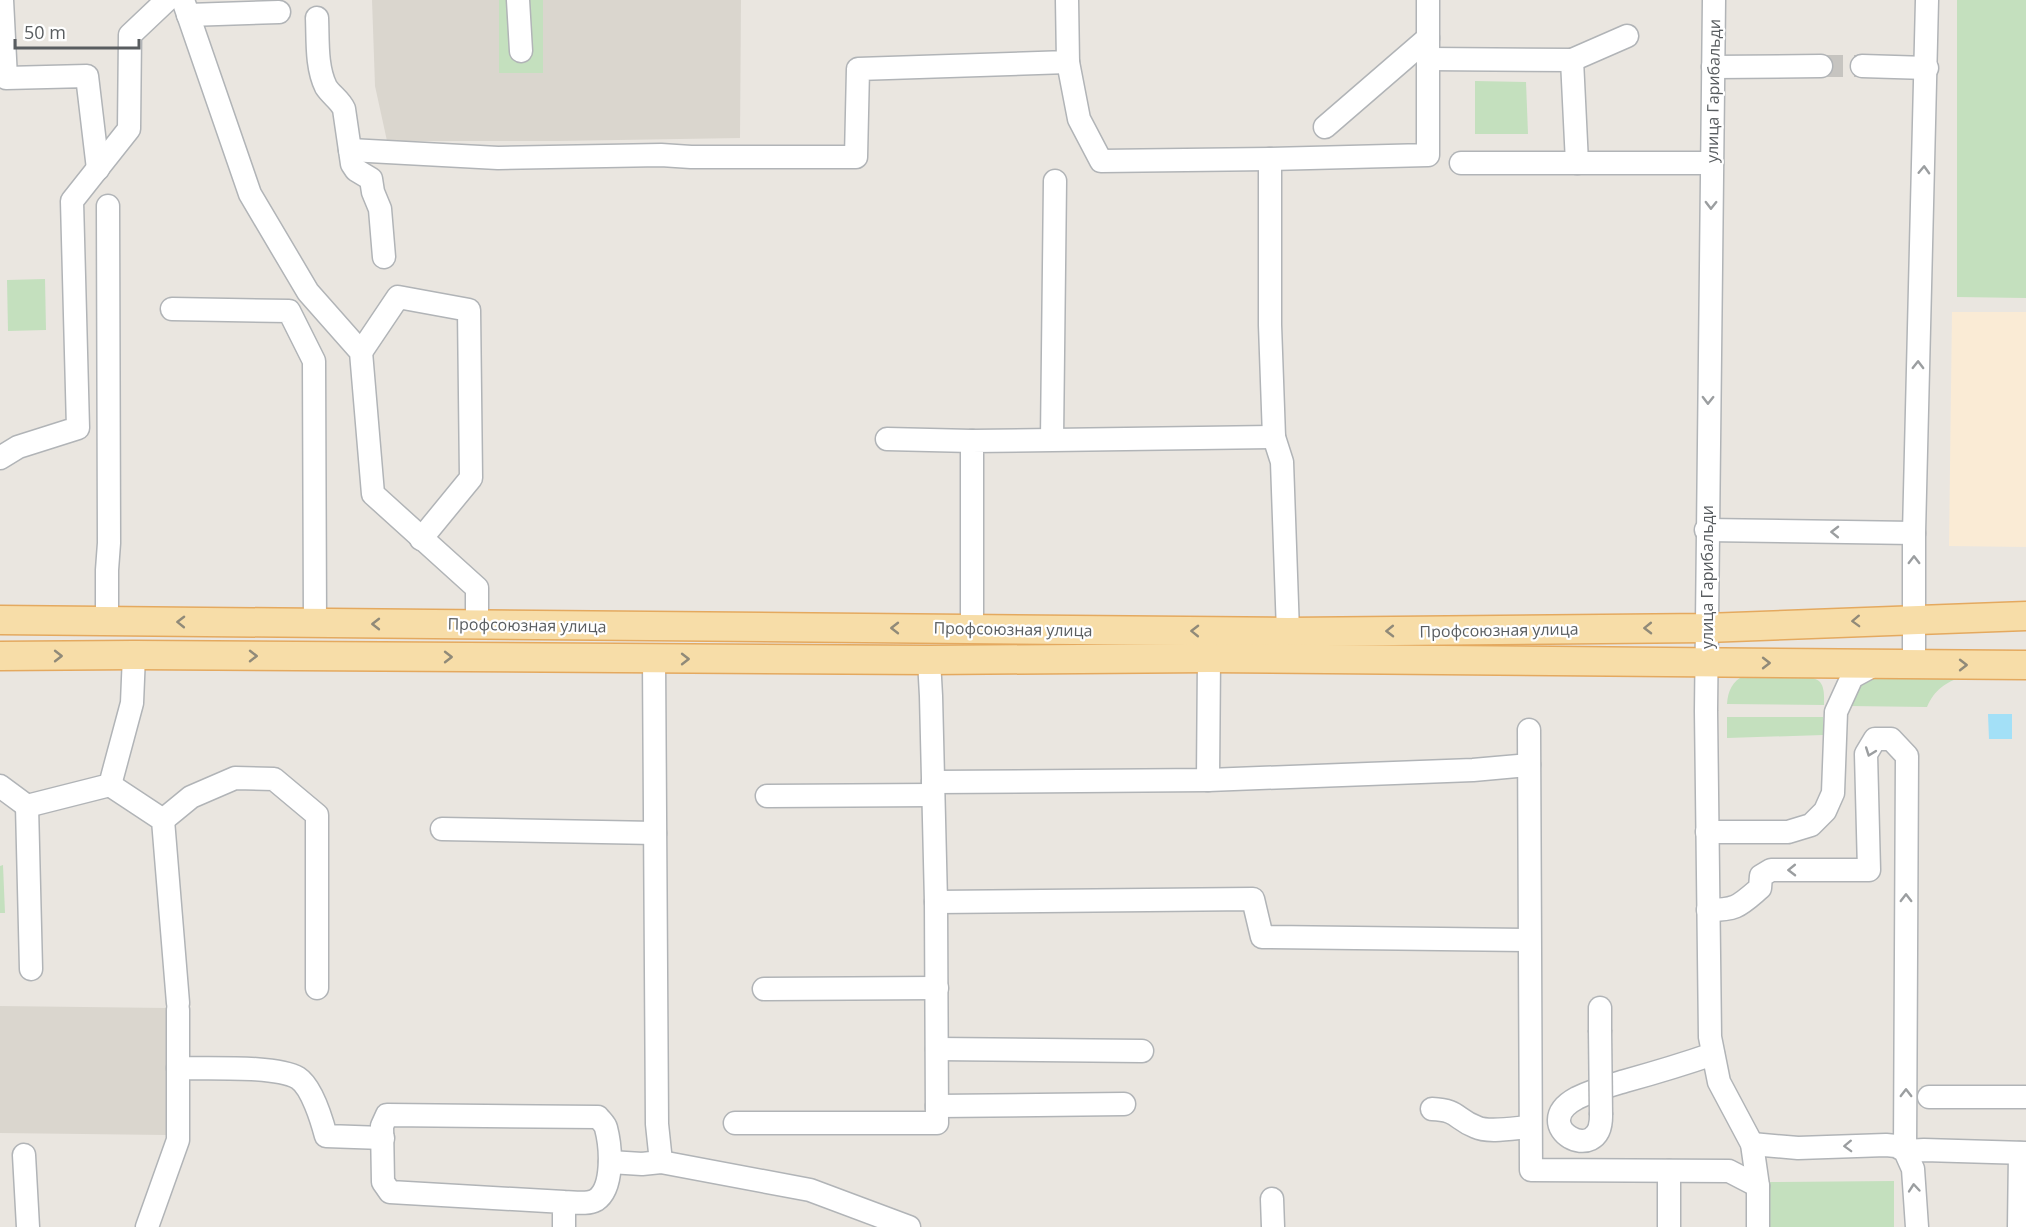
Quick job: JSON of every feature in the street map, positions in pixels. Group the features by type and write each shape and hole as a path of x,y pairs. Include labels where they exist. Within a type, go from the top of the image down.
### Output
{"main road":[{"name":"Профсоюзная улица","path":"0,620 1288,632 1706,628 2026,616"},
{"name":"Профсоюзная улица","path":"0,656 928,660 1209,658 2026,666"}],"street":[{"path":"2,0 6,78 87,76 98,169"},
{"path":"0,458 18,447 78,428 72,201 129,129 130,35 167,0"},
{"path":"518,0 521,51"},
{"path":"1067,0 1068,62 1079,119 1101,161 1428,155 1428,0"},
{"name":"улица Гарибальди","path":"1714,0 1706,530 1710,1037 1719,1082 1752,1144 1758,1186 1758,1227"},
{"path":"1914,665 1918,315 1927,68 1927,0"},
{"path":"279,12 185,8 250,194 308,292 361,352 373,494 477,588 477,624"},
{"path":"317,18 321,73 327,88 341,103 344,110 352,164 356,170 371,179 373,192 380,209 384,257"},
{"path":"1325,127 1428,48 1572,60 1627,36"},
{"path":"1572,60 1577,164"},
{"path":"350,150 498,158 661,155 856,157 858,69 1068,62"},
{"path":"1713,67 1821,66"},
{"path":"1862,66 1927,68"},
{"path":"1270,159 1270,325 1274,436 1282,462 1288,632"},
{"path":"1461,163 1712,164"},
{"path":"1052,439 1055,181"},
{"path":"107,621 109,543 108,206"},
{"path":"361,352 398,297 469,310 471,478 421,539"},
{"path":"172,309 289,311 314,361 315,623"},
{"path":"887,439 972,441 1274,436"},
{"path":"972,441 972,628"},
{"path":"1706,530 1914,533"},
{"path":"110,784 132,703 134,655"},
{"path":"1208,780 1209,658"},
{"path":"654,659 657,1124 661,1162"},
{"path":"735,1123 937,1123 932,696 928,660"},
{"path":"1707,832 1788,832 1811,825 1826,811 1833,793 1836,712 1852,676 1876,664"},
{"path":"1529,730 1529,1127 1531,1170 1729,1171 1758,1186"},
{"path":"1708,910 1731,910 1760,888 1761,876 1771,870 1869,870 1866,754 1875,739 1891,739 1907,756 1905,1151 1913,1169 1917,1227"},
{"path":"767,796 933,788 1473,770 1529,765"},
{"path":"163,820 191,797 235,778 274,779 317,815 317,988"},
{"path":"27,806 110,784 163,820"},
{"path":"0,786 27,806"},
{"path":"27,806 31,969"},
{"path":"147,1227 178,1140 178,1006 163,820"},
{"path":"441,830 655,834"},
{"path":"936,902 1253,899 1262,937 1529,940"},
{"path":"764,989 937,988"},
{"path":"1600,1008 1601,1123 1591,1138 1586,1141 1575,1141 1563,1132 1559,1120 1561,1113 1570,1103 1598,1089 1679,1066 1713,1054"},
{"path":"937,1049 1142,1051"},
{"path":"178,1068 274,1071 298,1078 308,1090 321,1117 326,1136 383,1138"},
{"path":"1929,1097 2026,1097"},
{"path":"937,1106 1124,1104"},
{"path":"1432,1109 1447,1110 1474,1127 1482,1129 1529,1127"},
{"path":"387,1115 598,1117 606,1126 610,1162 607,1186 598,1198 590,1203 390,1192 383,1182 382,1126 387,1115"},
{"path":"1752,1144 1798,1148 1887,1145 1896,1146 1905,1151 2023,1153 2019,1227"},
{"path":"24,1155 28,1227"},
{"path":"610,1162 642,1164 661,1162 810,1190 909,1227"},
{"path":"1669,1171 1669,1227"},
{"path":"1272,1199 1273,1227"},
{"path":"564,1202 564,1227"}],"shaded area":[{"path":"372,0 741,0 740,138 387,141 375,86"},
{"path":"1952,312 2026,312 2026,547 1949,546"},
{"path":"0,1006 167,1008 166,1135 0,1133"}],"green space":[{"path":"499,0 543,0 543,73 499,73"},
{"path":"1957,0 2026,0 2026,298 1957,297"},
{"path":"1475,81 1526,82 1528,134 1475,134"},
{"path":"45,279 46,330 8,331 7,280"},
{"path":"1745,675 1796,675 1814,679 1823,687 1824,705 1727,704 1732,687"},
{"path":"1875,676 1963,676 1941,687 1927,707 1849,706 1859,688"},
{"path":"1727,717 1823,717 1823,735 1727,738"},
{"path":"3,865 5,913 0,913 0,866"},
{"path":"1894,1181 1894,1227 1769,1227 1769,1182"}],"water":[{"path":"1988,714 2012,714 2012,739 1989,739"}],"tunnel":[{"path":"1821,66 1862,66"}]}
